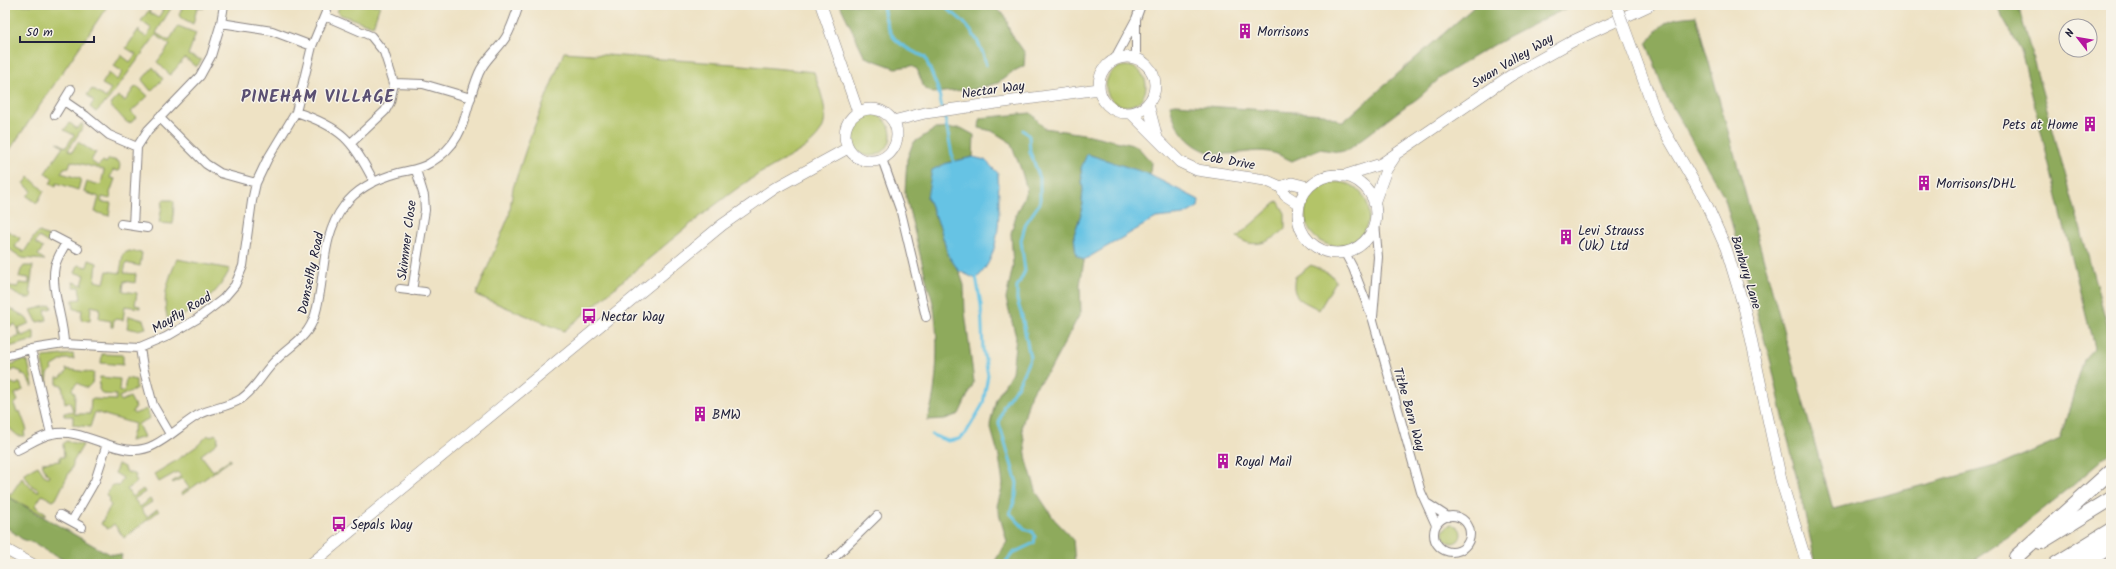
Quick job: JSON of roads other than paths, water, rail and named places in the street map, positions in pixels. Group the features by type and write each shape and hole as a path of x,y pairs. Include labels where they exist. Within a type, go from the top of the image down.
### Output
{"highway":[{"path":"2011,561 2111,471"},
{"path":"2011,561 2111,500"},
{"path":"2056,564 2111,530"},
{"path":"2082,564 2111,546"}],"street":[{"path":"133,226 136,193 137,146 159,117 200,76 211,56 221,23 224,5"},
{"name":"Mayfly Road","path":"5,356 31,349 64,344 140,348 166,338 197,319 223,300 235,285 243,266 256,183 266,160 296,112 312,46 329,5"},
{"name":"Damselfly Road","path":"17,450 51,434 69,433 88,436 107,444 131,450 140,450 154,445 198,415 240,399 259,382 276,359 302,338 315,314 329,235 343,207 360,188 398,173 416,170 429,164 452,145 461,133 479,73 506,37 519,5"},
{"path":"821,5 858,112"},
{"path":"1114,60 1121,58 1136,59 1145,64 1151,71 1154,80 1153,93 1148,104 1140,110 1131,113 1114,110 1106,105 1099,89 1102,72 1114,60 1136,19 1141,5"},
{"name":"Banbury Lane","path":"1616,5 1658,120 1705,201 1726,248 1745,311 1781,480 1807,564"},
{"name":"Swan Valley Way","path":"1343,176 1381,164 1453,113 1510,76 1573,40 1650,5"},
{"path":"325,16 371,36 384,52 394,83 390,102 384,111 351,143"},
{"path":"1136,19 1136,59"},
{"path":"221,23 272,32 312,46"},
{"path":"394,83 423,84 471,98"},
{"path":"55,114 71,89"},
{"name":"Nectar Way","path":"893,121 926,113 1099,89"},
{"path":"64,101 86,116 109,136 137,146"},
{"name":"Cob Drive","path":"1148,104 1158,140"},
{"path":"871,108 880,110 893,121 897,138 889,154 882,159 874,161 859,159 848,148 845,141 846,126 849,119 858,112 871,108"},
{"path":"296,112 326,123 351,143 374,182"},
{"name":"Cob Drive","path":"1131,113 1180,162 1197,170 1265,180 1281,187 1286,195 1299,204"},
{"path":"159,117 206,164 220,172 256,183"},
{"path":"311,564 722,225 775,188 848,148"},
{"name":"Swan Valley Way","path":"1374,203 1386,170 1397,154"},
{"path":"882,159 900,212 926,316"},
{"name":"Skimmer Close","path":"412,290 420,227 424,210 424,196 416,170"},
{"path":"1343,176 1353,179 1362,185 1374,203 1375,222 1365,242 1356,248 1345,252 1326,252 1314,246 1304,236 1299,224 1299,204 1308,187 1324,177 1343,176"},
{"name":"Cob Drive","path":"1281,187 1292,183 1308,187"},
{"name":"Tithe Barn Way","path":"1373,320 1378,257 1375,222"},
{"path":"121,224 147,228"},
{"path":"53,236 78,249"},
{"path":"64,344 64,326 55,284 55,266 66,243"},
{"name":"Tithe Barn Way","path":"1345,252 1353,268 1373,320 1421,492 1436,525 1434,536 1439,546 1448,552 1463,548 1469,538 1468,528 1462,519 1448,517 1427,503"},
{"name":"Skimmer Close","path":"400,289 425,292"},
{"path":"140,348 143,367 153,404 170,434"},
{"path":"31,349 51,434"},
{"path":"72,521 95,481 107,444"},
{"path":"60,515 82,527"},
{"path":"828,564 877,516"},
{"path":"1436,525 1448,517"},
{"path":"5,549 32,564"}],"water":[{"path":"1087,154 1146,173 1199,200 1198,207 1184,215 1156,218 1084,260 1076,255 1074,235 1081,214 1083,190 1081,168"},
{"path":"973,157 985,160 998,173 999,200 996,243 985,268 976,279 959,271 948,255 940,227 927,197 932,170 947,163"}],"waterway":[{"path":"883,5 890,32 900,44 925,57 938,89 942,108"},
{"path":"948,5 948,10 961,20 973,33 981,49 986,65"},
{"path":"944,113 954,165"},
{"path":"1004,564 1013,553 1034,543 1035,537 1033,532 1025,529 1010,513 1016,496 1017,483 999,423 1004,405 1018,385 1030,358 1022,316 1017,300 1017,287 1025,271 1021,240 1026,223 1040,203 1040,178 1030,152 1029,136 1023,130"},
{"path":"932,435 948,441 959,439 966,433 983,404 988,375 983,349 981,305 976,276"}],"place":[{"name":"Morrisons","path":"1245,31"},
{"name":"Pets at Home","path":"2090,124"},
{"name":"Morrisons/DHL","path":"1924,183"},
{"name":"Levi Strauss (Uk) Ltd","path":"1566,237"},
{"name":"Nectar Way","path":"589,316"},
{"name":"BMW","path":"700,414"},
{"name":"Royal Mail","path":"1223,461"},
{"name":"Sepals Way","path":"339,524"}],"district":[{"name":"PINEHAM VILLAGE","path":"318,96"}]}
